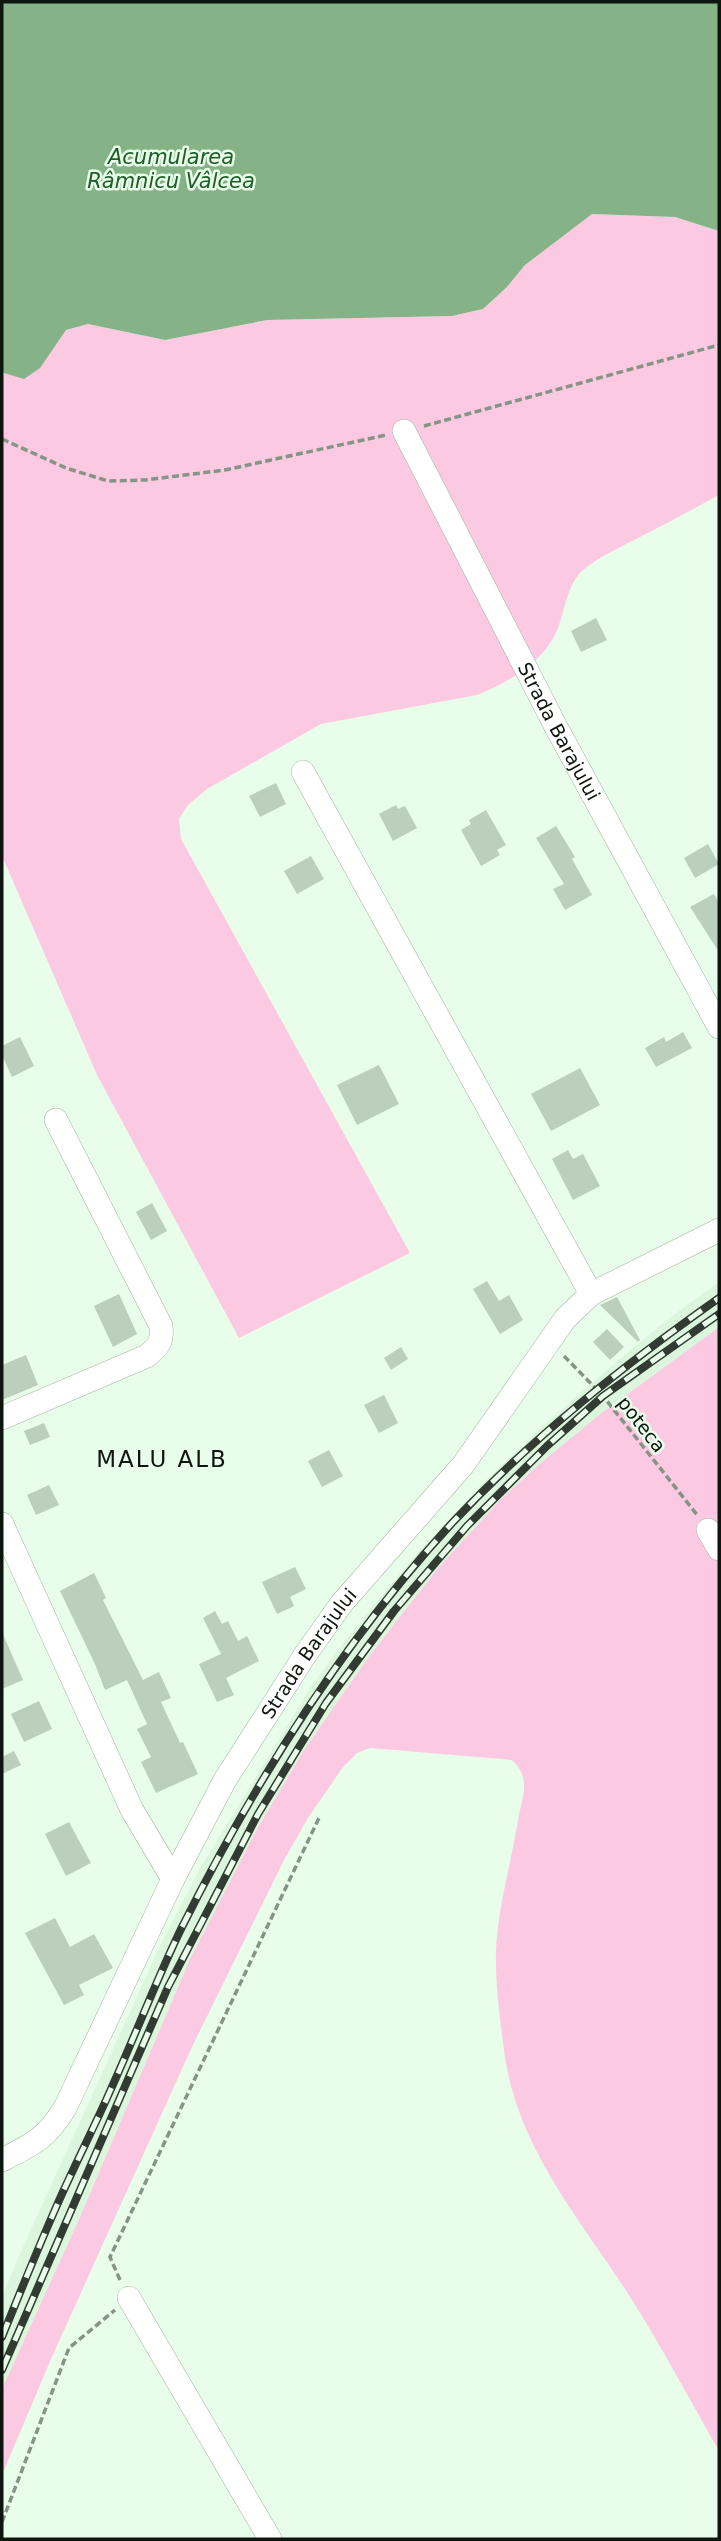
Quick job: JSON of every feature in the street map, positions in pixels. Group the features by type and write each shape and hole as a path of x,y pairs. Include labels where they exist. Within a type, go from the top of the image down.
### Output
{"street":[{"name":"Strada Barajului","path":"404,431 555,725 719,1027"},
{"path":"303,772 591,1294"},
{"path":"2,1418 147,1356 159,1346 162,1337 161,1326 55,1120"},
{"name":"Strada Barajului","path":"2,2160 31,2146 53,2128 65,2108 173,1879 225,1780 305,1655 342,1603 463,1465 565,1319 591,1294 719,1230"},
{"path":"2,1524 132,1810 173,1879"},
{"path":"129,2298 270,2539"}],"path":[{"path":"2,439 66,468 108,481 145,480 225,470 404,431 719,345"},
{"name":"poteca","path":"548,1340 603,1396 714,1539"},
{"path":"2,2522 69,2348 129,2298 110,2257 319,1818"}],"shaded area":[{"path":"591,214 675,217 719,231 719,495 610,552 583,570 573,583 550,644 532,663 500,685 477,695 321,724 207,789 188,805 179,819 181,839 410,1253 239,1338 97,1075 2,856 2,371 4,373 66,330 88,324 165,340 267,320 452,316 483,309 507,287 525,265"},
{"path":"719,1282 719,1327 599,1415 501,1499 439,1567 370,1655 304,1750 257,1829 190,1959 80,2217 2,2389 2,2297 22,2249 160,1946 199,1870 312,1685 418,1552 484,1482 613,1365 668,1319"},
{"path":"719,1327 719,2451 634,2303 537,2153 511,2087 499,2013 496,1950 502,1901 524,1792 520,1770 512,1760 370,1748 357,1753 343,1767 308,1818 284,1860 191,2049 51,2359 2,2475 2,2389 80,2217 190,1959 257,1829 304,1750 370,1655 439,1567 501,1499 599,1415"}],"water":[{"name":"Acumularea Râmnicu Vâlcea","path":"2,2 719,2 719,231 675,217 592,214 525,265 507,287 483,309 452,316 267,320 165,340 88,324 66,330 40,368 24,379 4,373"}],"building":[{"path":"596,618 607,640 581,652 571,631"},
{"path":"276,783 286,804 260,817 249,796"},
{"path":"396,805 398,809 405,806 417,828 393,841 379,814"},
{"path":"486,810 506,845 497,850 500,855 481,866 461,830 471,824 469,820"},
{"path":"556,826 575,857 572,859 592,895 565,910 553,889 564,884 536,838"},
{"path":"708,844 719,864 695,878 684,858"},
{"path":"311,856 324,879 297,894 284,871"},
{"path":"714,894 719,903 719,952 690,907"},
{"path":"683,1032 692,1048 656,1067 645,1048 664,1037 666,1042"},
{"path":"20,1037 34,1066 12,1077 2,1055 2,1046"},
{"path":"379,1065 399,1104 357,1125 337,1085"},
{"path":"580,1068 600,1105 551,1131 531,1094"},
{"path":"568,1150 573,1159 583,1154 600,1186 573,1200 552,1159"},
{"path":"152,1203 167,1231 151,1240 136,1212"},
{"path":"487,1281 499,1301 509,1295 523,1320 500,1334 473,1289"},
{"path":"119,1294 137,1334 113,1347 94,1306"},
{"path":"617,1297 640,1340 638,1342 600,1305"},
{"path":"607,1329 624,1347 610,1360 593,1342"},
{"path":"401,1347 408,1359 391,1370 384,1358"},
{"path":"26,1355 38,1385 2,1400 2,1365"},
{"path":"384,1395 398,1423 379,1433 364,1405"},
{"path":"44,1423 50,1437 30,1445 24,1431"},
{"path":"329,1450 343,1476 322,1487 308,1461"},
{"path":"49,1485 59,1505 36,1515 27,1495"},
{"path":"295,1567 306,1589 290,1597 294,1606 277,1614 262,1582"},
{"path":"94,1573 106,1598 103,1600 143,1680 159,1672 171,1698 161,1702 198,1774 156,1793 141,1762 151,1757 137,1729 147,1724 127,1680 105,1690 60,1591"},
{"path":"215,1611 222,1624 228,1621 238,1641 247,1636 259,1661 226,1678 234,1695 217,1702 199,1664 221,1654 203,1618"},
{"path":"2,1632 23,1680 2,1689"},
{"path":"39,1701 52,1729 24,1742 11,1714"},
{"path":"14,1751 21,1765 2,1774 2,1757"},
{"path":"69,1822 91,1863 66,1876 45,1834"},
{"path":"55,1918 70,1947 94,1934 113,1968 79,1985 84,1995 64,2005 25,1933"}],"railway":[{"path":"2,2337 54,2212 181,1929 270,1768 337,1665 412,1568 453,1522 515,1461 580,1403 719,1298"},
{"path":"2,2370 168,1987 258,1814 326,1703 394,1611 467,1526 547,1446 603,1396 719,1314"}],"district":[{"name":"MALU ALB","path":"162,1459"}]}
